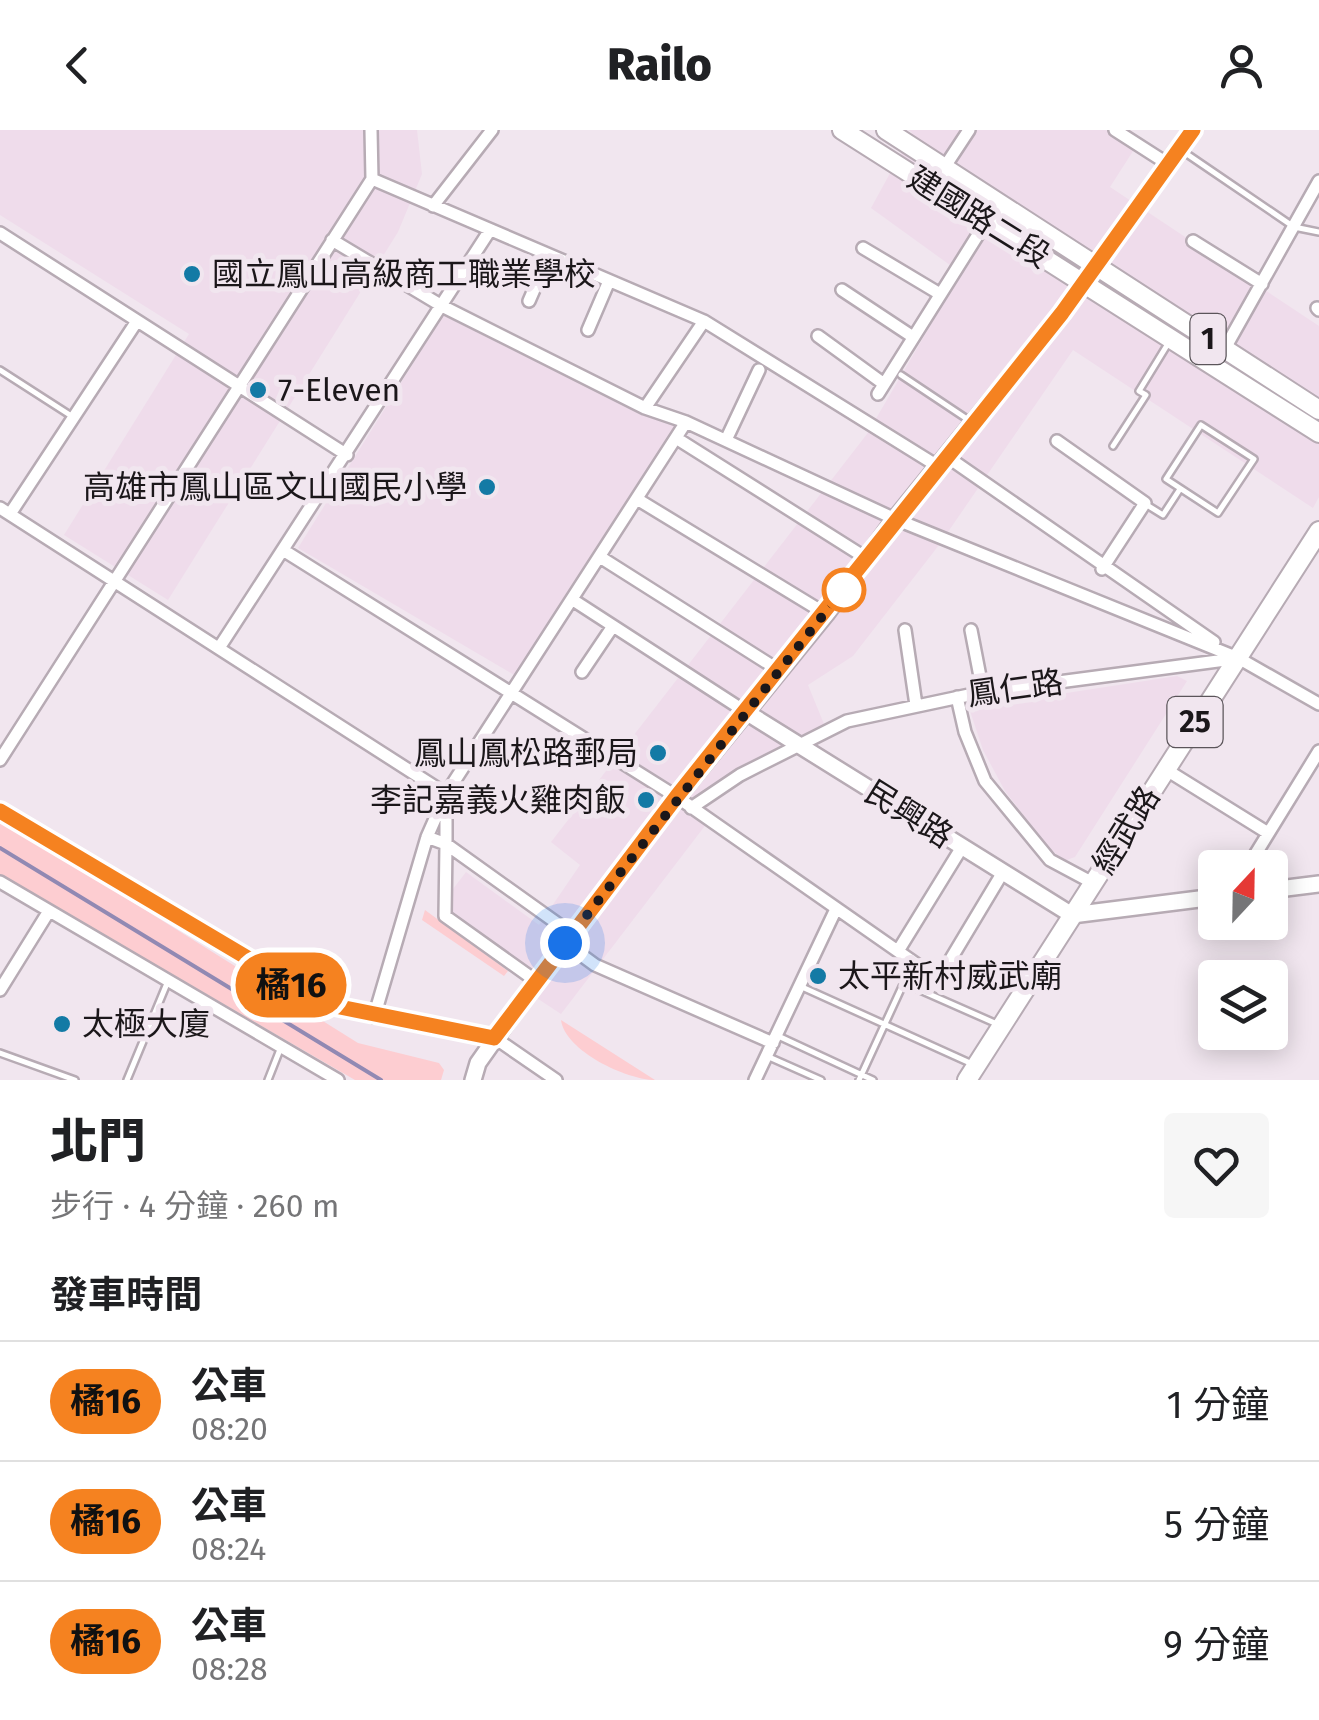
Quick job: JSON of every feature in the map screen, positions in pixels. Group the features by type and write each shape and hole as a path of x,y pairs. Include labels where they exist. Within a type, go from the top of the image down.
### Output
{"main road":[{"name":"建國路二段","path":"842,130 1319,433"},
{"name":"建國路二段","path":"886,130 1319,410"},
{"name":"經武路","path":"972,1073 1319,531"}],"street":[{"path":"0,760 372,179 371,130"},
{"path":"433,206 492,130"},
{"path":"944,168 969,130"},
{"path":"1115,130 1168,164"},
{"path":"473,1080 494,1038 568,938 1084,284 1193,130"},
{"path":"372,179 704,321 942,462 1238,658 1319,704"},
{"path":"1224,350 1319,180"},
{"path":"818,336 881,388 986,222"},
{"path":"219,648 490,230"},
{"path":"0,233 347,456"},
{"path":"332,240 442,306 645,408 686,422 895,519 1238,658"},
{"path":"1193,241 1262,284"},
{"path":"863,248 940,294"},
{"path":"529,301 548,255"},
{"path":"588,330 609,280"},
{"path":"842,290 913,337"},
{"path":"137,321 74,418 5,511 446,794"},
{"path":"645,408 704,321"},
{"path":"726,440 759,370"},
{"path":"374,1016 426,837 446,794 686,422"},
{"path":"676,438 866,558"},
{"path":"1057,440 1145,504 1102,568"},
{"path":"637,499 826,614"},
{"path":"283,550 677,796 932,976 940,976 1003,872"},
{"path":"600,557 780,671"},
{"path":"573,600 746,712"},
{"path":"582,672 612,626"},
{"path":"905,630 916,705"},
{"path":"971,630 983,692"},
{"name":"鳳仁路","path":"690,808 740,775 847,721 958,696 1238,658"},
{"path":"958,696 965,732 985,782 1050,860 1093,883"},
{"name":"民興路","path":"746,712 1072,915"},
{"path":"1258,850 1319,751"},
{"path":"1166,769 1268,833"},
{"path":"446,794 445,916 536,981"},
{"path":"0,811 316,999 374,1016 494,1038 556,1080"},
{"path":"426,837 446,844 568,938 595,965 774,1039"},
{"path":"898,952 962,847"},
{"path":"0,882 338,1080"},
{"path":"1288,888 1319,884"},
{"path":"1072,915 1198,899"},
{"path":"755,1080 836,908"},
{"path":"2,981 48,911"}],"lane":[{"path":"1179,148 1294,227 1319,232"},
{"path":"1113,446 1146,396 1138,390 1171,339"},
{"path":"0,370 74,418"},
{"path":"901,376 973,423"},
{"path":"1202,426 1254,459 1218,513 1180,488 1166,479 1202,426"},
{"path":"1145,504 1163,515 1180,488"},
{"path":"861,1077 914,962"},
{"path":"127,1080 168,980"},
{"path":"904,983 1002,1026"},
{"path":"800,986 885,1024 972,1073"},
{"path":"774,1039 873,1080"},
{"path":"268,1080 281,1047"},
{"path":"0,1054 75,1080"},
{"path":"767,1056 821,1080"}],"shaded area":[{"path":"0,130 417,130 422,174 398,232 168,600 64,535 189,334 0,215"},
{"path":"909,130 1106,130 1135,148 1110,187 1319,326 1319,497 1313,508 1073,350 939,545 853,656 808,685 824,724 696,797 714,814 561,1014 523,989 534,972 452,915 453,889 466,872 539,925 580,865 551,842 867,434 961,273 871,208 912,133"},
{"name":"高雄市鳳山區文山國民小學","path":"447,309 676,427 516,676 298,548"},
{"path":"1177,676 1187,681 1075,857 1064,861 1046,845 1005,791 983,750 969,708"},
{"path":"0,819 358,1043 439,1063 444,1070 441,1080 355,1080 0,875"},
{"path":"425,910 508,971 504,976 422,920"},
{"path":"561,1020 655,1080 629,1075 599,1062 573,1042"}],"waterway":[{"path":"0,848 381,1080"}],"bus line":[{"name":"橘16","path":"0,811 325,1004 494,1038 677,796 826,614 895,519 1062,313 1193,130"}],"place":[{"name":"國立鳳山高級商工職業學校","path":"192,274"},
{"name":"7-Eleven","path":"258,390"},
{"name":"高雄市鳳山區文山國民小學","path":"487,487"},
{"name":"鳳山鳳松路郵局","path":"658,753"},
{"name":"李記嘉義火雞肉飯","path":"646,800"},
{"name":"太平新村威武廟","path":"818,976"},
{"name":"太極大廈","path":"62,1024"}],"route":[{"path":"565,943 846,586 844,590"}]}
